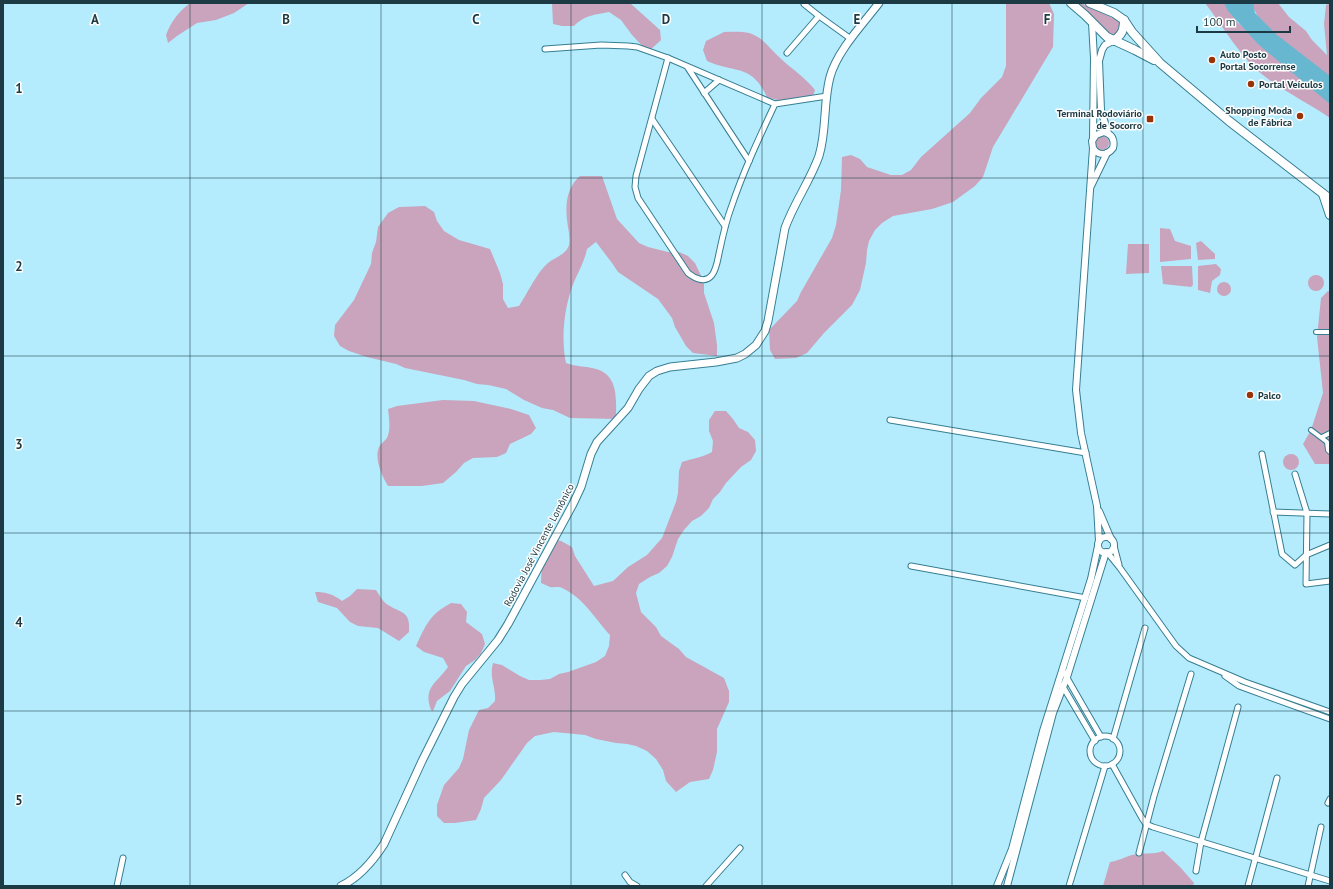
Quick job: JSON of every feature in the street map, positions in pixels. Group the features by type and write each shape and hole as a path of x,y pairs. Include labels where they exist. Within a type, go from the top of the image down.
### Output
{"main road":[{"name":"Rodovia José Vincente Lomônico","path":"342,886 364,870 377,856 384,844 422,761 454,697 462,684 498,640 508,624 573,504 581,487 591,454 597,442 628,408 639,389 649,376 657,371 670,367 737,358 751,350 762,338 768,321 779,254 785,228 815,166 821,147 830,77 835,65 851,39 879,3"},
{"path":"1071,3 1085,15 1100,32 1112,41 1135,50 1160,63"},
{"path":"1090,3 1100,6 1124,20 1132,32 1160,63 1229,121 1326,194 1330,199"},
{"path":"1112,41 1122,34 1124,20"},
{"path":"1326,194 1330,215"}],"street":[{"path":"804,4 851,39"},
{"path":"787,53 819,16"},
{"path":"1092,23 1094,58 1093,148 1076,390 1077,407 1097,506 1099,543 1101,551 1111,551 1114,546"},
{"path":"1090,189 1107,154 1111,151 1114,145 1113,139 1108,133 1101,110 1099,61 1105,45 1112,41"},
{"path":"545,49 601,45 628,46 648,50 775,104 827,96"},
{"path":"668,58 636,176 636,193 688,273 695,278 703,280 712,276 725,226 749,161 775,104"},
{"path":"687,67 749,161"},
{"path":"704,93 719,80"},
{"path":"652,118 725,226"},
{"path":"1093,138 1099,133 1108,133"},
{"path":"1093,148 1097,153 1107,154"},
{"path":"1316,332 1330,332"},
{"path":"890,420 1086,453"},
{"path":"1311,430 1327,442 1328,450 1330,452"},
{"path":"1322,437 1330,433"},
{"path":"1262,454 1282,554 1295,565 1306,555 1330,545"},
{"path":"1295,474 1307,513 1306,584 1330,581"},
{"path":"1097,506 1114,546 1120,568"},
{"path":"1273,512 1330,514"},
{"path":"1107,552 1051,722 1006,886 997,886 1012,849 1043,731 1094,570 1099,543 1106,537 1111,539"},
{"path":"1107,552 1181,652 1194,661 1278,694 1330,712"},
{"path":"911,566 1086,598"},
{"path":"1113,739 1145,628"},
{"path":"1217,670 1238,686 1314,714 1329,718"},
{"path":"1063,671 1091,721 1102,737"},
{"path":"1139,853 1146,824 1191,674"},
{"path":"1060,680 1095,741"},
{"path":"1276,700 1278,694"},
{"path":"1196,871 1201,842 1238,707"},
{"path":"1314,714 1316,707"},
{"path":"1085,725 1091,721"},
{"path":"1102,737 1113,739 1118,744 1120,752 1118,759 1112,764 1104,766 1094,762 1091,755 1091,747 1095,741 1102,737"},
{"path":"1112,764 1146,824 1165,832 1330,881"},
{"path":"1069,886 1104,766"},
{"path":"1248,886 1277,778"},
{"path":"1308,886 1321,827"},
{"path":"706,886 740,848"},
{"path":"117,886 123,858"},
{"path":"625,875 630,882 637,886"}],"shaded area":[{"path":"190,3 249,3 234,13 216,20 197,23 168,43 166,35 170,26 178,14"},
{"path":"552,3 630,3 660,30 661,40 648,52 632,35 621,20 609,12 586,18 574,26 553,24"},
{"path":"1006,3 1049,3 1054,14 1053,47 993,147 983,177 975,186 953,202 932,209 893,216 882,223 875,230 869,241 860,290 852,305 824,333 807,353 796,358 775,359 770,350 769,330 797,301 832,238 836,225 841,190 842,157 851,155 860,159 867,167 891,175 902,175 911,170 921,157 970,113 981,98 1002,77 1006,66"},
{"path":"1078,3 1081,3 1119,21 1120,24 1118,32 1115,34 1110,34 1107,32"},
{"path":"1205,3 1230,3 1237,22 1254,37 1261,23 1251,3 1278,3 1289,17 1306,31 1312,40 1327,55 1324,24 1326,5 1330,3 1330,118 1279,86 1255,68 1239,50"},
{"path":"724,32 746,32 760,38 811,85 815,90 812,99 790,101 767,97 761,86 749,74 707,61 703,50 706,41"},
{"path":"1102,136 1107,138 1109,143 1107,148 1102,150 1097,148 1095,143 1097,138"},
{"path":"580,176 602,176 617,219 639,243 668,252 679,252 688,256 695,263 704,282 704,293 714,323 717,356 693,353 686,346 675,327 672,318 658,299 618,272 596,242 587,249 569,298 564,326 564,354 566,363 596,369 609,377 615,390 616,419 570,418 553,410 542,408 524,400 506,389 405,368 396,364 349,351 340,346 334,336 335,325 354,300 371,264 378,227 388,213 399,207 425,206 434,212 437,221 444,231 459,240 490,249 503,284 503,299 508,308 519,306 536,277 544,267 563,254 568,248 569,234 566,213 567,199 571,187"},
{"path":"1160,228 1170,229 1175,241 1191,246 1191,259 1160,262"},
{"path":"1201,241 1215,254 1215,259 1198,260 1196,243"},
{"path":"1128,244 1149,244 1149,273 1126,274"},
{"path":"1216,264 1221,269 1220,275 1212,281 1210,293 1198,290 1198,266"},
{"path":"1161,266 1192,266 1193,285 1191,287 1163,284"},
{"path":"1316,275 1322,277 1324,283 1322,289 1316,291 1310,289 1308,283 1310,277"},
{"path":"1221,282 1227,282 1231,286 1231,292 1227,296 1221,296 1217,292 1217,286"},
{"path":"1328,291 1330,292 1330,464 1315,464 1303,444 1311,430 1323,393 1317,337 1321,298"},
{"path":"443,400 474,401 511,409 529,415 536,428 531,434 510,444 506,453 497,457 473,458 464,463 443,483 422,486 388,486 381,472 377,457 379,447 387,438 389,431 388,409 397,406"},
{"path":"715,411 726,411 739,428 748,432 755,440 756,451 751,460 741,467 726,483 713,499 709,508 701,516 692,521 684,530 678,539 672,557 667,566 659,573 639,584 636,593 641,612 656,627 661,636 679,649 686,657 724,678 729,691 729,702 717,729 717,752 713,770 709,779 690,782 676,792 666,781 663,770 656,759 647,751 636,746 596,739 585,735 554,732 535,736 527,743 501,780 484,798 476,820 444,823 437,816 437,805 444,785 459,768 463,759 469,730 479,710 488,708 495,701 495,691 492,678 493,663 502,665 529,680 550,679 559,674 596,662 605,656 609,646 610,635 577,597 562,588 550,587 541,583 542,559 552,539 561,541 572,547 575,556 594,586 613,581 628,567 647,555 662,538 676,502 679,471 682,462 701,457 712,452 713,441 709,431 709,420"},
{"path":"1291,454 1298,459 1299,462 1294,469 1291,470 1284,465 1283,462 1288,455"},
{"path":"357,589 376,590 386,603 402,612 407,617 409,632 399,641 378,628 358,626 350,622 337,608 318,602 315,592 329,594 342,601"},
{"path":"451,603 461,604 467,612 466,622 482,634 485,644 481,653 475,660 466,666 450,691 437,701 433,711 431,710 429,702 430,691 435,682 448,667 443,658 424,652 416,646 433,616"},
{"path":"1163,851 1194,883 1193,886 1103,886 1110,862 1136,854"}],"water":[{"path":"1224,3 1253,3 1255,13 1277,35 1330,76 1330,104 1258,44 1228,11"}],"place":[{"name":"Auto Posto Portal Socorrense","path":"1212,60"},
{"name":"Portal Veículos","path":"1251,84"},
{"name":"Shopping Moda de Fábrica","path":"1300,116"},
{"name":"Terminal Rodoviário de Socorro","path":"1150,119"},
{"name":"Palco","path":"1250,395"}]}
